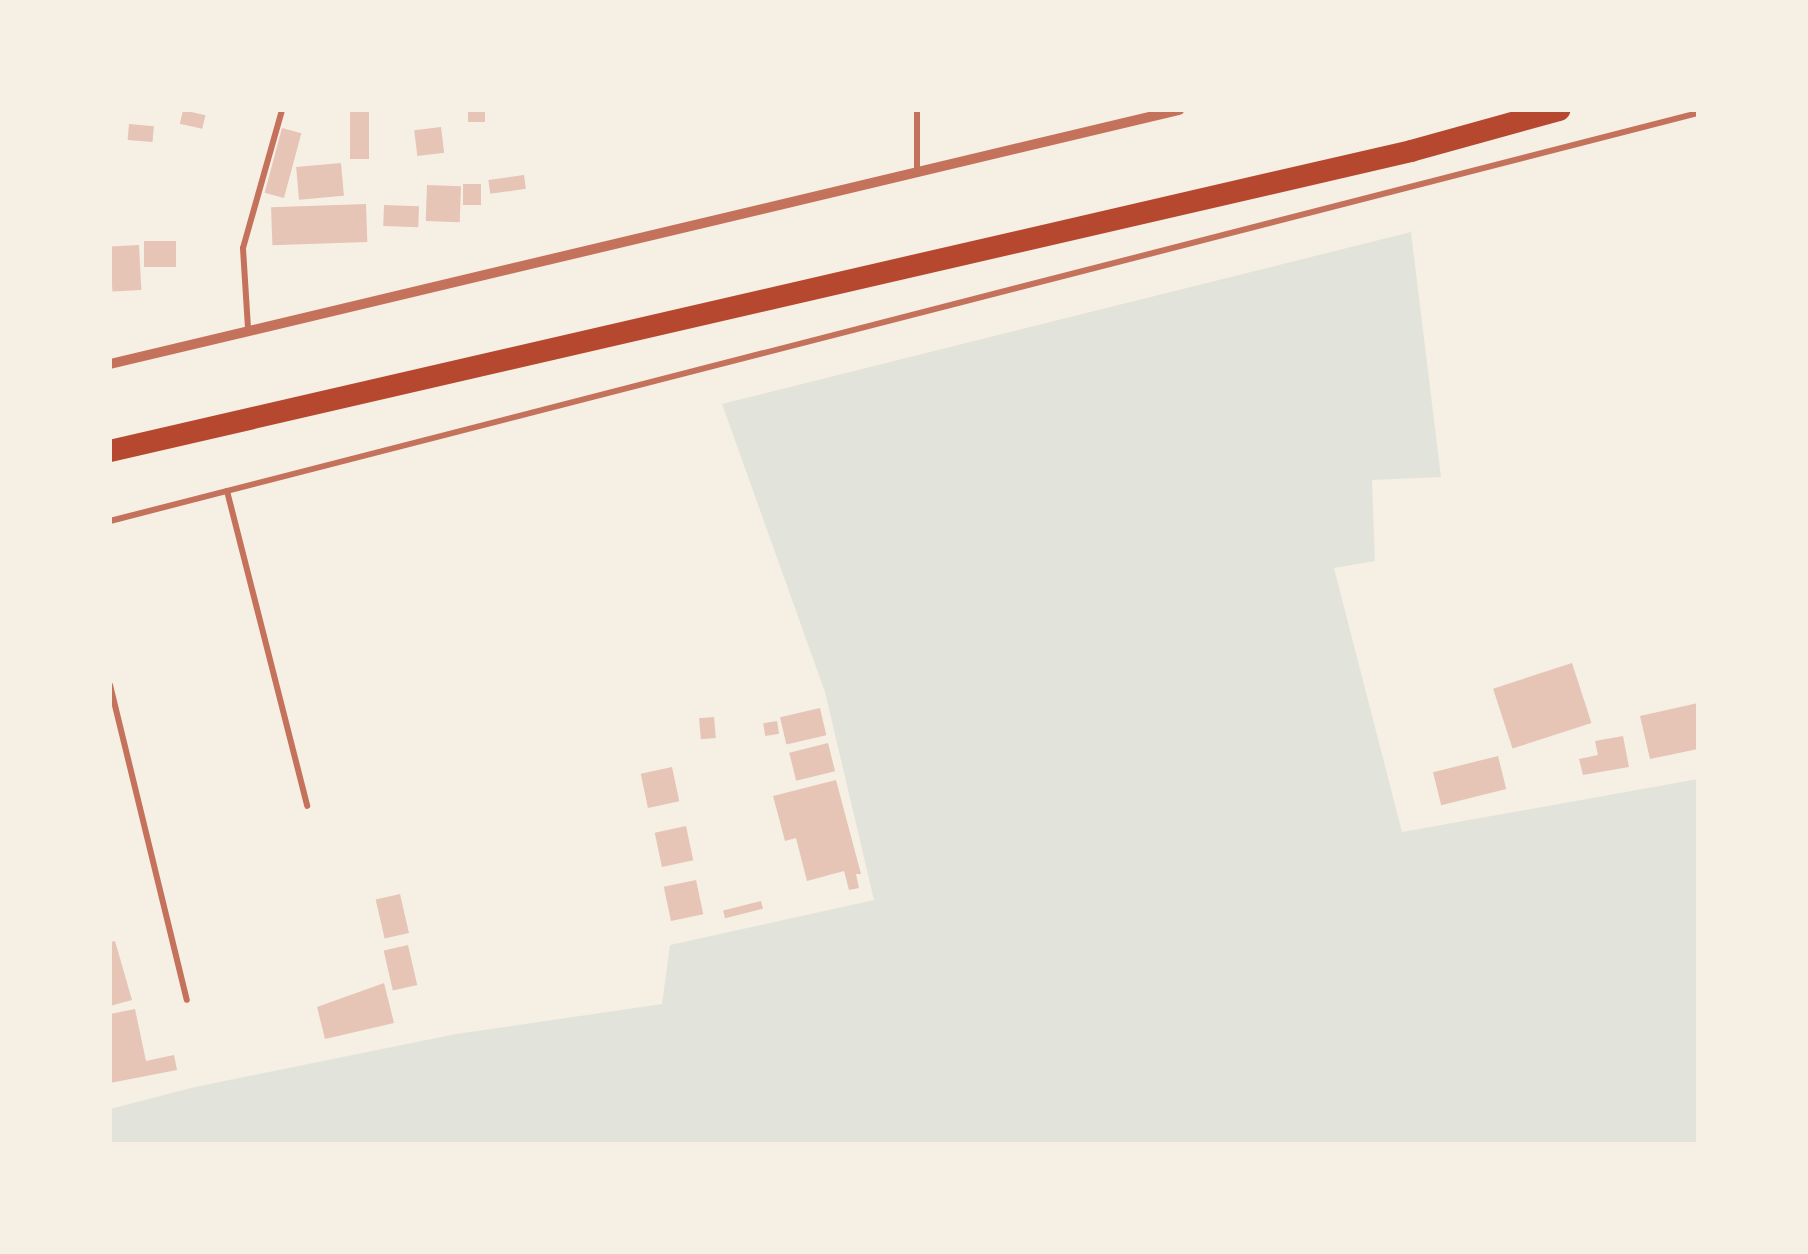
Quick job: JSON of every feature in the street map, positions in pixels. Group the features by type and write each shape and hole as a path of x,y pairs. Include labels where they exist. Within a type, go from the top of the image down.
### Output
{"highway":[{"path":"110,451 420,384 1411,151 1558,110"},
{"path":"110,466 420,384"}],"street":[{"path":"110,364 248,328 917,177 1180,110"}],"lane":[{"path":"248,328 244,248 282,110"},
{"path":"917,177 918,110"},
{"path":"110,521 1698,113"},
{"path":"227,491 307,806"},
{"path":"110,686 186,1000"}],"shaded area":[{"path":"1411,232 1441,477 1372,480 1375,561 1334,568 1402,832 1698,779 1698,1144 110,1144 110,1109 195,1087 456,1034 662,1004 670,945 874,900 825,692 722,404"}],"building":[{"path":"183,110 205,115 202,129 180,124"},
{"path":"350,110 369,110 369,159 350,159"},
{"path":"468,110 485,110 485,122 468,122"},
{"path":"129,124 154,126 153,142 128,140"},
{"path":"441,127 444,153 417,156 414,130"},
{"path":"282,128 301,133 284,198 265,193"},
{"path":"341,163 344,196 299,200 296,167"},
{"path":"524,175 526,189 490,194 488,180"},
{"path":"463,184 481,184 481,205 463,205"},
{"path":"427,185 461,186 460,222 426,221"},
{"path":"366,204 367,242 272,245 271,207"},
{"path":"384,205 419,206 418,227 383,226"},
{"path":"144,241 176,241 176,267 144,267"},
{"path":"139,245 141,290 112,291 110,247"},
{"path":"1572,663 1591,723 1513,749 1493,689"},
{"path":"1698,703 1698,749 1650,759 1640,716"},
{"path":"820,708 826,735 786,745 780,717"},
{"path":"714,717 716,738 701,739 699,718"},
{"path":"777,721 779,734 765,736 763,723"},
{"path":"1623,736 1629,767 1583,775 1579,759 1598,755 1595,741"},
{"path":"828,743 835,771 796,781 789,753"},
{"path":"1498,756 1506,789 1441,805 1433,772"},
{"path":"672,767 679,801 648,808 641,774"},
{"path":"836,780 861,874 856,874 859,888 849,890 844,871 807,881 796,838 785,841 773,796"},
{"path":"686,826 693,860 662,867 655,833"},
{"path":"696,880 703,914 671,921 664,887"},
{"path":"400,894 409,933 385,939 376,900"},
{"path":"761,901 763,909 725,918 723,910"},
{"path":"115,941 132,1000 110,1006 110,942"},
{"path":"408,945 417,985 393,991 384,951"},
{"path":"384,983 394,1023 325,1039 317,1007"},
{"path":"135,1009 146,1061 174,1055 177,1070 110,1083 110,1014"}]}
